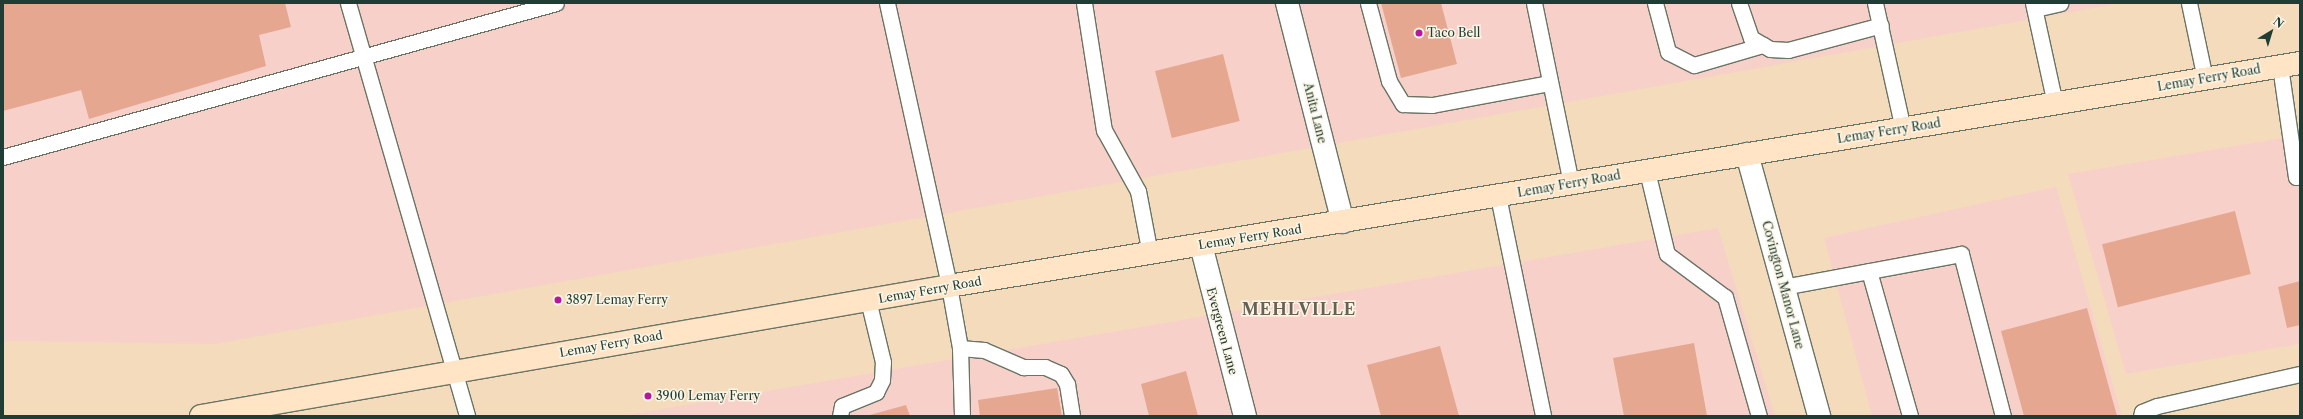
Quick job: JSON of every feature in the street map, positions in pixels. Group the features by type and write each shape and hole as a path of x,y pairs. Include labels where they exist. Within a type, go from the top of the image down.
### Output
{"main road":[{"name":"Lemay Ferry Road","path":"201,416 453,370 949,286 2290,65"}],"street":[{"name":"Anita Lane","path":"1287,3 1343,222"},
{"name":"Covington Manor Lane","path":"1747,154 1819,416"},
{"name":"Evergreen Lane","path":"1201,245 1245,416"}],"lane":[{"path":"348,3 467,416"},
{"path":"3,157 363,58 556,3"},
{"path":"886,3 949,286 960,348 962,416"},
{"path":"1084,3 1104,130 1138,191 1150,254"},
{"path":"1368,3 1389,81 1403,104 1432,105 1550,83"},
{"path":"1534,3 1571,184"},
{"path":"1655,3 1668,52 1694,65 1763,46 1788,50 1881,25"},
{"path":"1740,3 1751,38 1763,46"},
{"path":"1875,3 1904,129"},
{"path":"2055,104 2034,6 2060,3"},
{"path":"2189,3 2205,79"},
{"path":"2290,65 2296,177 2300,176"},
{"path":"1648,171 1667,254 1725,298 1759,416"},
{"path":"1498,196 1543,416"},
{"path":"1783,287 1961,254 2003,416"},
{"path":"1869,271 1910,416"},
{"path":"840,416 842,406 876,392 882,380 883,362 868,300"},
{"path":"960,348 984,350 1023,367 1045,367 1061,374 1067,384 1072,416"},
{"path":"2140,416 2142,412 2157,406 2300,374"}],"shaded area":[{"path":"3,3 2122,3 215,344 3,341"},
{"path":"2300,135 2300,344 2126,374 2068,174"},
{"path":"2056,187 2122,416 1872,416 1824,238"},
{"path":"1718,228 1775,416 622,416"}],"building":[{"path":"3,3 285,3 291,27 259,35 266,66 89,119 81,90 3,111"},
{"name":"Taco Bell","path":"1381,3 1441,3 1457,64 1401,78"},
{"path":"1223,54 1240,121 1172,138 1155,71"},
{"path":"2235,211 2251,274 2118,307 2102,244"},
{"path":"2300,281 2300,325 2287,328 2278,287"},
{"path":"2087,308 2117,416 2024,416 2001,331"},
{"path":"1694,343 1707,416 1624,416 1613,358"},
{"path":"1440,346 1459,416 1381,416 1367,365"},
{"path":"1186,371 1198,416 1149,416 1141,384"},
{"path":"1057,388 1062,416 980,416 978,400"},
{"path":"906,405 910,416 866,416"}],"place":[{"name":"Taco Bell","path":"1419,33"},
{"name":"3897 Lemay Ferry","path":"558,300"},
{"name":"3900 Lemay Ferry","path":"648,396"}],"district":[{"name":"MEHLVILLE","path":"1299,309"}]}
